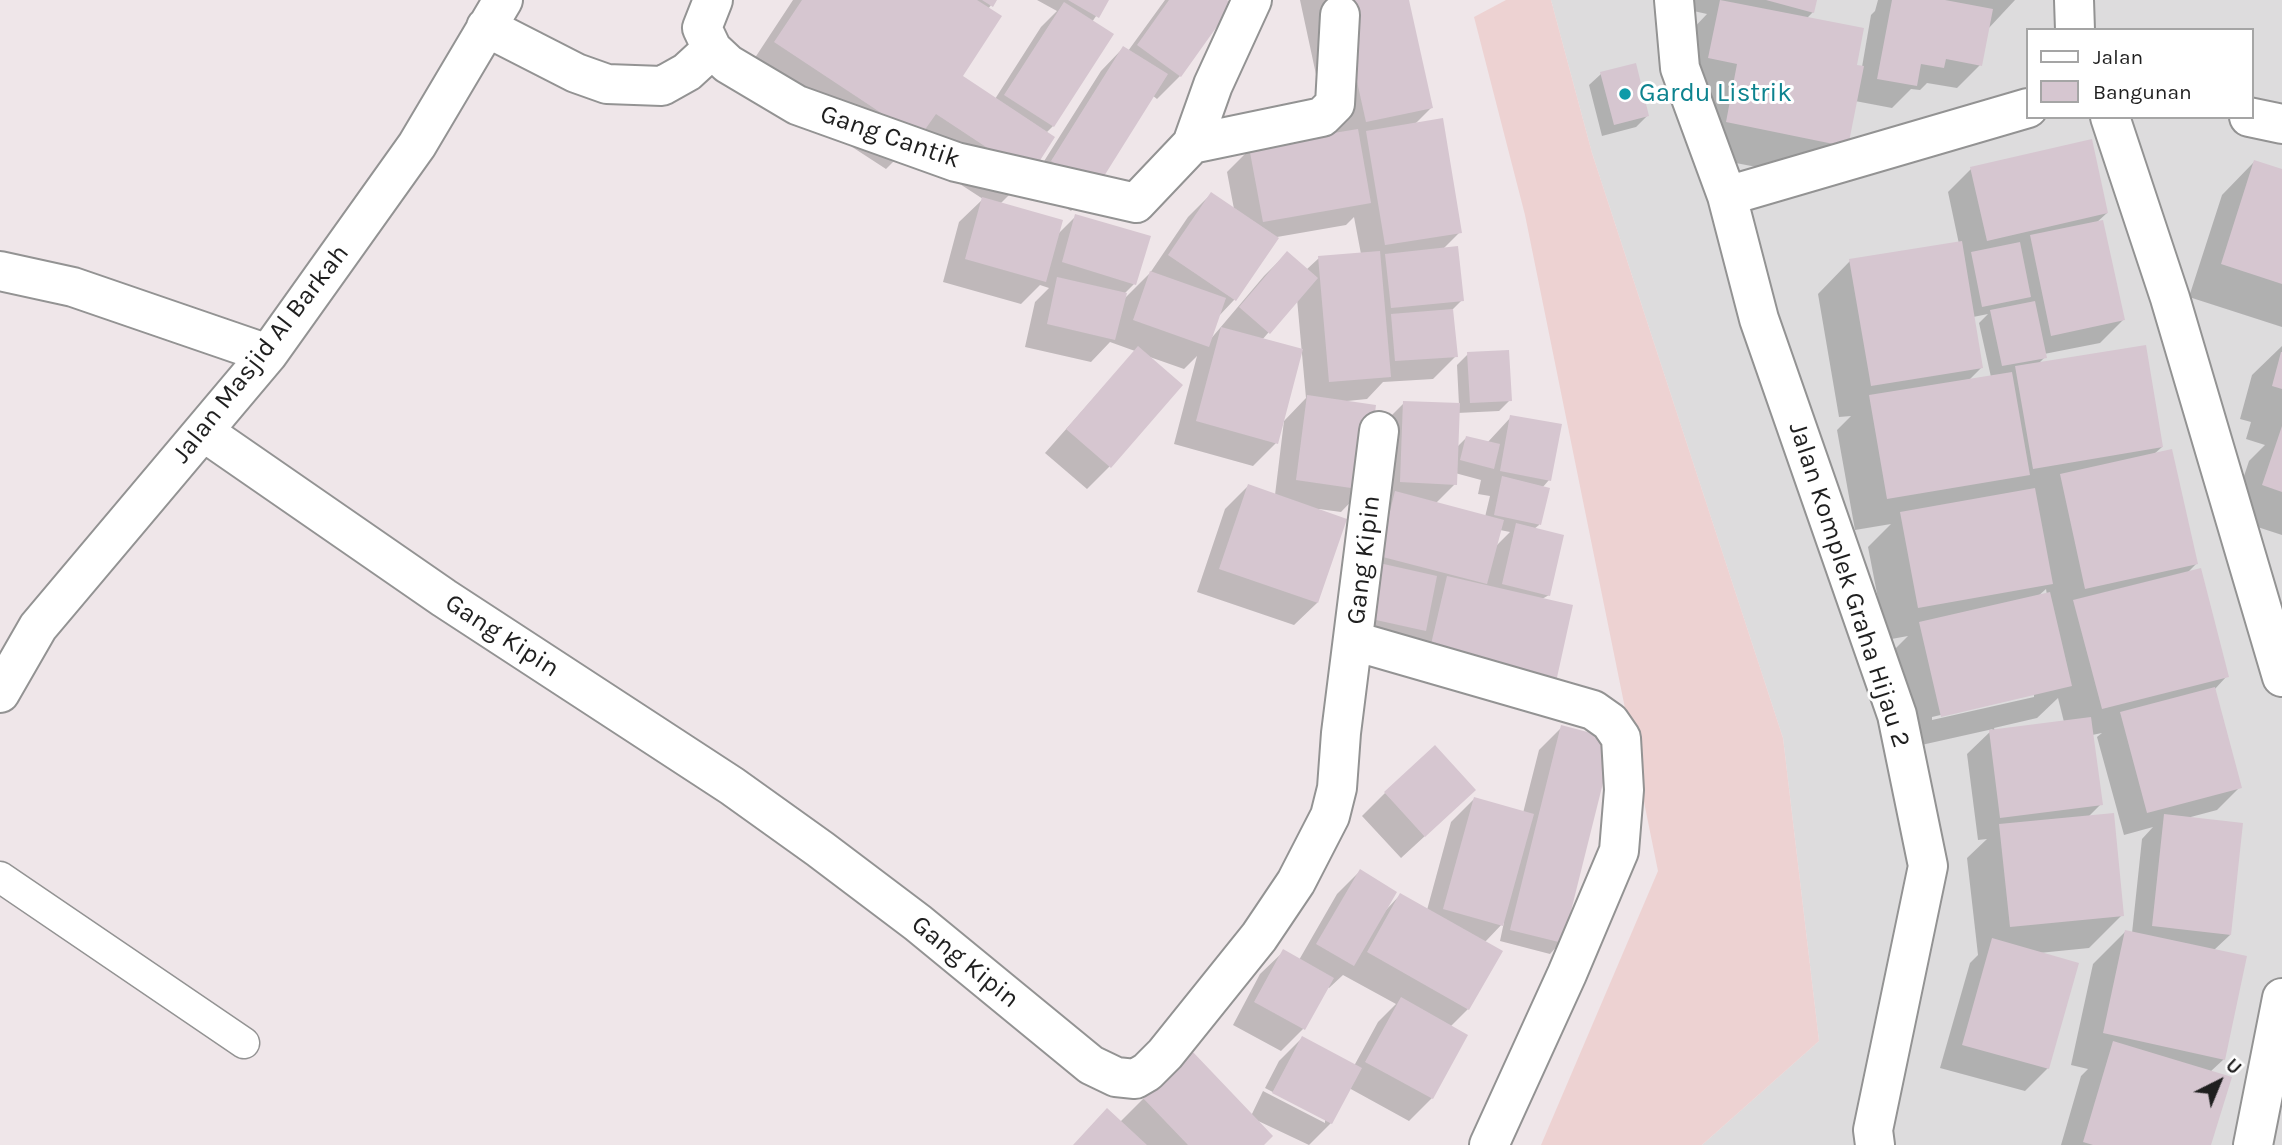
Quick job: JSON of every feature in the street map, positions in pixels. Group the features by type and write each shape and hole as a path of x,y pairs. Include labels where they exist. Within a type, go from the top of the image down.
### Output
{"street":[{"path":"495,14 576,73 607,84 662,86 687,72 712,49 702,28 713,0"},
{"path":"1192,144 1213,85 1252,0"},
{"name":"Jalan Komplek Graha Hijau 2","path":"1674,0 1680,68 1727,196 1759,319 1897,715 1927,866 1873,1130 1875,1145"},
{"path":"2074,0 2075,28"},
{"name":"Jalan Masjid Al Barkah","path":"0,694 38,627 268,354 417,145 495,14"},
{"path":"1192,144 1322,117 1335,104 1340,15"},
{"name":"Gang Cantik","path":"712,49 728,64 797,105 956,162 1136,203 1192,144"},
{"path":"1727,196 2026,109"},
{"path":"2254,118 2282,124"},
{"path":"2111,119 2275,628 2282,677"},
{"path":"0,271 73,287 268,354"},
{"name":"Gang Kipin","path":"204,432 444,598 732,786 918,923 1091,1065 1116,1077 1135,1079 1165,1055 1259,937 1296,881 1330,817 1337,788 1341,733 1379,430"},
{"path":"1354,641 1593,710 1610,722 1621,738 1624,790 1619,851 1567,974 1489,1145"},
{"path":"2253,1145 2282,998"}],"lane":[{"path":"0,877 244,1043"}],"shaded area":[{"path":"1506,0 1551,0 1592,153 1783,738 1819,1041 1702,1145 1541,1145 1658,871 1525,215 1474,17"},
{"path":"1551,0 2282,0 2282,1145 1702,1145 1819,1041 1783,738 1592,153"}],"building":[{"path":"802,0 977,0 1002,16 963,76 1055,137 1030,176 936,114 919,138 774,42"},
{"path":"982,0 997,0 993,7"},
{"path":"1068,0 1109,0 1099,18"},
{"path":"1169,0 1227,0 1233,4 1181,77 1137,45"},
{"path":"1339,0 1409,0 1433,108 1366,122"},
{"path":"1720,0 1864,28 1857,65 1864,66 1848,147 1726,122 1737,64 1708,58"},
{"path":"1766,0 1817,0 1814,13"},
{"path":"1892,0 1945,0 1993,9 1982,66 1946,59 1944,68 1921,64 1917,86 1877,79"},
{"path":"1064,2 1114,34 1054,127 1004,95"},
{"path":"1123,46 1168,74 1096,189 1051,161"},
{"name":"Gardu Listrik","path":"1636,63 1649,116 1614,125 1600,72"},
{"path":"1443,118 1462,233 1385,245 1366,131"},
{"path":"1358,129 1371,203 1263,222 1249,147"},
{"path":"2092,139 2108,213 1987,241 1970,167"},
{"path":"2254,160 2282,169 2282,284 2221,264"},
{"path":"1211,192 1279,238 1236,301 1168,255"},
{"path":"982,197 1063,220 1046,282 965,259"},
{"path":"1075,214 1151,236 1136,285 1062,262"},
{"path":"2103,220 2125,320 2051,336 2030,235"},
{"path":"1962,241 1983,368 1871,386 1849,259"},
{"path":"2020,242 2031,297 1982,307 1971,252"},
{"path":"1458,246 1464,301 1391,308 1385,254"},
{"path":"1287,251 1318,278 1270,334 1239,307"},
{"path":"1380,251 1391,377 1329,382 1318,256"},
{"path":"1150,271 1226,298 1209,347 1133,320"},
{"path":"1057,277 1127,293 1115,340 1047,324"},
{"path":"2035,301 2047,358 2002,366 1990,310"},
{"path":"1453,309 1458,357 1395,361 1391,314"},
{"path":"1221,327 1303,349 1278,444 1196,421"},
{"path":"2146,345 2163,447 2033,469 2015,366"},
{"path":"1138,346 1183,385 1111,468 1066,429"},
{"path":"1509,350 1512,401 1470,403 1467,352"},
{"path":"2282,352 2282,389 2272,386"},
{"path":"2012,372 2030,475 1887,499 1869,395"},
{"path":"1307,395 1376,405 1365,490 1296,480"},
{"path":"1403,401 1460,403 1457,485 1400,482"},
{"path":"1510,415 1562,424 1551,481 1500,471"},
{"path":"2282,426 2282,492 2262,485"},
{"path":"1466,436 1500,444 1494,469 1460,460"},
{"path":"2172,449 2198,564 2085,589 2060,474"},
{"path":"1502,476 1550,488 1541,525 1494,515"},
{"path":"1248,484 1347,519 1318,603 1219,569"},
{"path":"2035,488 2053,584 1918,608 1900,512"},
{"path":"1395,491 1504,520 1487,584 1379,556"},
{"path":"1516,523 1564,535 1550,596 1502,584"},
{"path":"1379,563 1437,576 1426,631 1367,618"},
{"path":"2201,568 2229,677 2102,709 2073,600"},
{"path":"1447,576 1573,605 1556,682 1429,653"},
{"path":"2050,592 2072,686 1941,717 1919,622"},
{"path":"2215,687 2242,788 2147,813 2120,712"},
{"path":"2091,717 2103,805 2000,818 1989,730"},
{"path":"1561,725 1614,739 1563,943 1510,930"},
{"path":"1435,745 1476,790 1425,837 1384,792"},
{"path":"1474,797 1534,814 1503,926 1443,909"},
{"path":"2114,813 2124,916 2010,927 1999,824"},
{"path":"2164,814 2243,823 2231,935 2152,926"},
{"path":"1360,869 1397,892 1354,966 1316,944"},
{"path":"1400,893 1503,951 1469,1010 1367,952"},
{"path":"2125,930 2247,956 2225,1060 2103,1033"},
{"path":"1992,938 2079,963 2049,1069 1962,1045"},
{"path":"1283,949 1334,978 1305,1030 1254,1002"},
{"path":"1401,997 1468,1035 1433,1099 1365,1062"},
{"path":"1302,1036 1362,1068 1332,1124 1272,1093"},
{"path":"2113,1041 2232,1077 2211,1145 2093,1145 2083,1142"},
{"path":"1192,1051 1273,1136 1264,1145 1188,1145 1142,1097"},
{"path":"1107,1108 1147,1145 1073,1145"}],"place":[{"name":"Gardu Listrik","path":"1625,94"}]}
